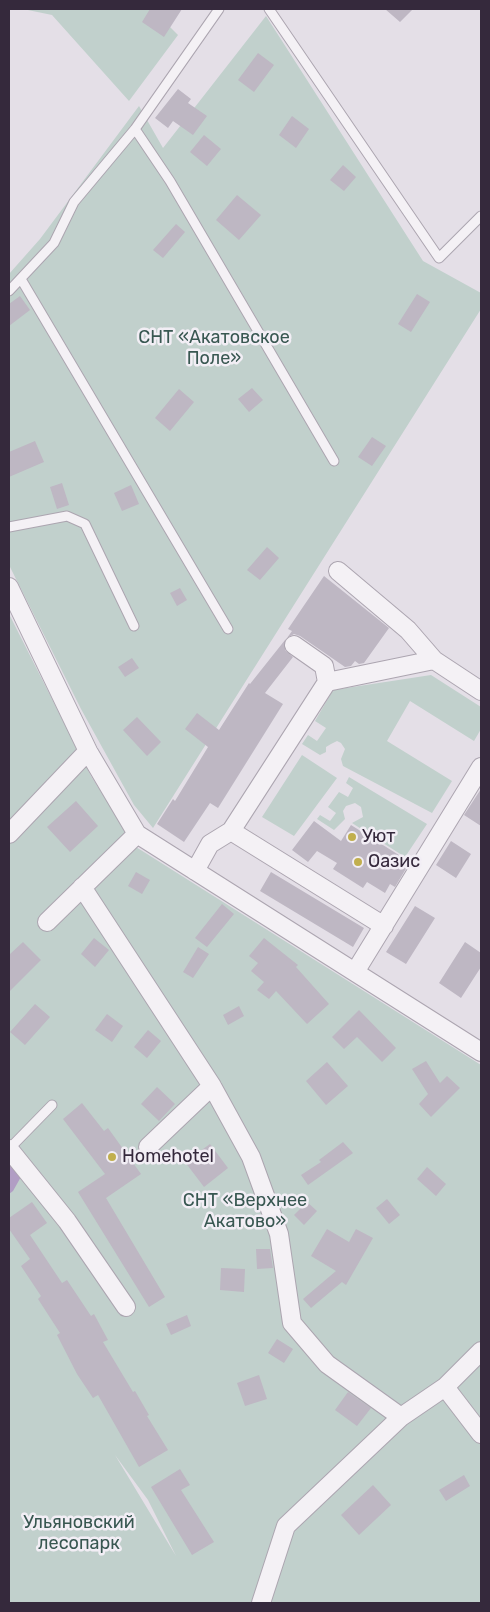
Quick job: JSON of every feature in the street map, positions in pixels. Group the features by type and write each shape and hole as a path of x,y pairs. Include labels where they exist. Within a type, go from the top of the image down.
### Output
{"street":[{"path":"338,571 408,630 434,660 481,691"},
{"path":"9,587 15,617 88,751 137,834 481,1052"},
{"path":"195,871 210,844 231,831 327,682 324,666 294,645"},
{"path":"327,682 434,660"},
{"path":"9,834 88,751"},
{"path":"355,972 481,767"},
{"path":"231,831 384,926"},
{"path":"47,922 137,834"},
{"path":"82,887 212,1086 252,1156 279,1234 292,1323 328,1364 401,1416"},
{"path":"148,1147 212,1086"},
{"path":"9,1149 68,1221 126,1307"},
{"path":"261,1603 286,1526 401,1416 445,1387 481,1351"},
{"path":"445,1387 481,1434"}],"lane":[{"path":"9,291 54,244 74,202 135,129 219,9"},
{"path":"269,9 439,258 481,216"},
{"path":"135,129 170,181 334,461"},
{"path":"21,279 228,629"},
{"path":"9,527 67,516 85,524 134,626"},
{"path":"9,1149 52,1105"}],"green space":[{"path":"23,9 152,9 178,35 129,101 52,15"},
{"name":"СНТ «Акатовское Поле»","path":"266,16 423,261 481,293 481,309 153,828 134,805 81,709 9,565 9,274 40,239 139,106 163,148"},
{"name":"СНТ «Верхнее Акатово»","path":"9,614 91,776 136,847 481,1065 481,1603 9,1603","holes":["115,1455 148,1500 176,1556"]},
{"path":"431,675 481,707 481,729 474,741 410,701 387,741 452,781 432,813 343,766 341,759 345,749 341,743 337,741 331,744 326,747 326,752 320,755 302,744 308,735 317,741 326,728 315,721 333,690"},
{"path":"302,755 337,778 294,836 262,817"},
{"path":"349,777 427,824 405,857 352,823 363,817 361,807 355,803 346,806 343,811 345,819 334,830 317,819 320,815 330,821 336,813 328,807 339,792 348,797 353,788 346,783"}],"shaded area":[{"path":"9,1159 22,1175 13,1191 9,1194"}],"building":[{"path":"150,9 182,9 164,37 142,22"},
{"path":"385,9 413,9 400,22"},
{"path":"258,53 274,65 254,92 238,80"},
{"path":"178,89 191,99 188,103 207,116 193,135 173,121 168,128 155,118"},
{"path":"292,116 309,129 296,148 279,135"},
{"path":"204,135 221,149 207,166 190,152"},
{"path":"343,165 356,177 344,191 330,180"},
{"path":"237,195 261,215 239,240 216,220"},
{"path":"176,224 185,232 163,258 153,250"},
{"path":"417,294 430,302 411,332 398,324"},
{"path":"20,296 30,310 9,326 9,304"},
{"path":"252,388 263,400 249,412 238,399"},
{"path":"179,389 194,402 170,431 155,418"},
{"path":"372,437 386,446 372,466 358,457"},
{"path":"35,441 44,462 9,477 9,452"},
{"path":"62,483 69,505 57,509 50,487"},
{"path":"131,485 139,504 122,511 114,493"},
{"path":"267,547 279,558 260,580 247,570"},
{"path":"324,576 389,628 364,663 359,664 355,661 351,666 345,667 300,636 294,634 287,638 292,631 288,629"},
{"path":"180,588 187,600 177,606 170,593"},
{"path":"285,640 285,650 293,657 265,693 283,704 218,808 210,803 184,842 157,824 173,799 175,801 208,747 185,729 197,713 219,730 249,683"},
{"path":"132,658 139,668 125,677 118,667"},
{"path":"137,717 161,742 147,756 123,730"},
{"path":"481,789 481,826 464,815"},
{"path":"76,801 98,826 70,852 47,827"},
{"path":"314,821 341,841 351,825 410,862 395,887 390,884 385,893 367,882 363,888 333,869 337,863 317,851 308,862 292,850"},
{"path":"451,841 471,854 456,878 436,865"},
{"path":"136,872 150,880 142,894 128,886"},
{"path":"271,872 364,928 353,947 260,891"},
{"path":"222,904 234,914 207,947 195,938"},
{"path":"415,906 435,918 406,964 386,952"},
{"path":"94,938 109,950 95,967 81,954"},
{"path":"264,938 298,965 296,967 329,1004 307,1024 276,991 269,999 257,990 264,982 251,971 258,963 249,956"},
{"path":"23,942 41,960 9,992 9,955"},
{"path":"465,942 481,953 481,967 461,998 439,983"},
{"path":"198,947 209,954 193,978 183,972"},
{"path":"35,1004 50,1017 25,1045 10,1032"},
{"path":"239,1006 244,1016 228,1025 223,1015"},
{"path":"359,1010 396,1048 382,1062 357,1037 344,1049 332,1037"},
{"path":"107,1014 123,1026 112,1042 95,1030"},
{"path":"148,1030 161,1041 147,1058 134,1047"},
{"path":"426,1061 440,1083 447,1076 460,1088 431,1117 419,1104 428,1094 412,1069"},
{"path":"327,1062 348,1086 326,1105 306,1081"},
{"path":"157,1087 175,1104 159,1121 141,1104"},
{"path":"82,1103 104,1131 108,1128 141,1174 106,1198 165,1297 149,1307 78,1192 105,1174 63,1119"},
{"path":"343,1142 353,1153 308,1185 301,1175 321,1162 319,1160"},
{"path":"210,1144 228,1168 204,1187 185,1162"},
{"path":"427,1167 446,1184 436,1196 417,1179"},
{"path":"387,1199 400,1215 389,1224 376,1208"},
{"path":"32,1202 47,1223 30,1235 62,1283 67,1280 91,1316 94,1314 108,1340 103,1342 133,1392 135,1391 149,1415 147,1416 168,1450 139,1467 98,1395 93,1398 77,1374 57,1335 60,1333 38,1299 41,1296 21,1266 30,1259 9,1229 9,1218"},
{"path":"307,1202 317,1211 304,1225 294,1215"},
{"path":"327,1229 349,1242 356,1229 373,1238 346,1285 342,1282 311,1308 303,1299 336,1271 311,1256"},
{"path":"256,1249 270,1249 273,1268 257,1269"},
{"path":"221,1268 245,1269 244,1292 220,1290"},
{"path":"187,1315 191,1326 171,1335 166,1324"},
{"path":"277,1339 293,1349 284,1363 268,1353"},
{"path":"259,1375 267,1399 245,1406 237,1383"},
{"path":"348,1392 371,1408 357,1426 335,1410"},
{"path":"180,1469 190,1485 181,1490 214,1542 192,1555 151,1487"},
{"path":"464,1475 470,1486 446,1501 439,1490"},
{"path":"373,1485 391,1505 359,1535 341,1515"}],"place":[{"name":"Уют","path":"352,837"},
{"name":"Оазис","path":"358,862"},
{"name":"Homehotel","path":"112,1157"}],"park label":[{"name":"Ульяновский лесопарк","path":"79,1534"}]}
